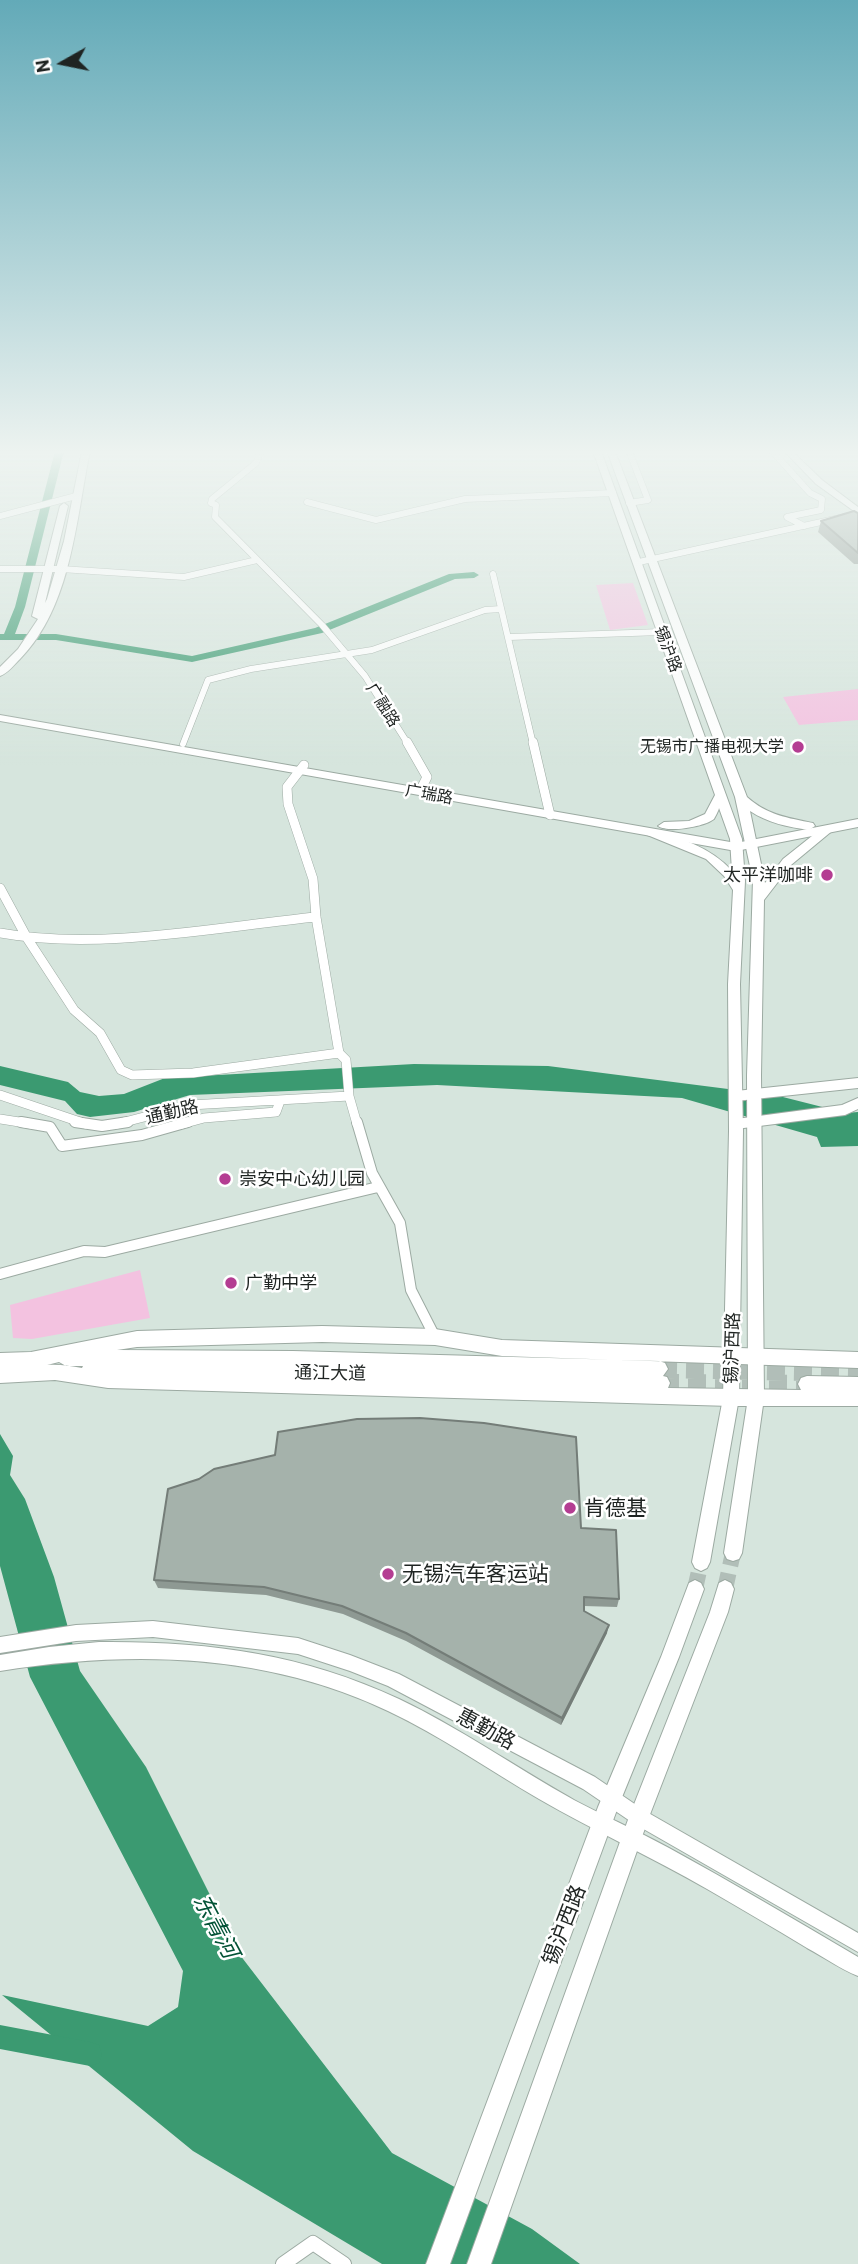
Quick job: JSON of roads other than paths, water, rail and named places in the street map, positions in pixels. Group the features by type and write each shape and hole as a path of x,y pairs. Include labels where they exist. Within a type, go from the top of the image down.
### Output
{"highway":[{"path":"32,1359 103,1343 194,1335 322,1334 435,1338 502,1348 858,1360"},
{"name":"通江大道","path":"0,1361 293,1359 660,1376 120,1368 0,1375"},
{"path":"53,1372 108,1380 731,1398 858,1398"},
{"path":"807,1384 858,1385"}],"main road":[{"path":"0,673 53,602 58,557"},
{"name":"锡沪路","path":"642,557 741,797 752,842 758,900"},
{"name":"锡沪路","path":"643,557 662,632 721,793 736,843"},
{"path":"0,663 24,643"},
{"name":"广瑞路","path":"0,710 302,768 424,785 646,832 736,843 826,831 858,823"},
{"name":"广瑞路","path":"0,718 549,810 663,826 736,843"},
{"path":"663,826 691,824 710,816 721,793"},
{"path":"741,797 766,817 809,826"},
{"name":"广瑞路","path":"752,842 858,814"},
{"path":"758,900 787,862 826,831"},
{"path":"646,832 714,858 730,871 739,892"},
{"path":"736,843 739,892"},
{"name":"锡沪西路","path":"701,1562 731,1398 736,1127 734,984 739,892"},
{"name":"锡沪西路","path":"733,1553 756,1398 754,1075 758,900"},
{"path":"736,1096 858,1083"},
{"path":"834,1086 858,1088"},
{"path":"736,1127 854,1107"},
{"name":"锡沪西路","path":"438,2264 602,1824 695,1589"},
{"name":"锡沪西路","path":"479,2264 639,1817 670,1742 725,1589"}],"street":[{"name":"广融路","path":"254,557 324,628 365,676 425,771 427,777 424,785"},
{"path":"644,561 664,557"},
{"path":"0,569 56,569 184,578 257,560"},
{"path":"493,574 549,810"},
{"path":"183,744 208,680 251,669 372,650 485,610 501,609"},
{"path":"509,637 662,632"},
{"path":"302,768 287,787 288,804 313,879 316,917 349,1096 378,1187 400,1223 411,1290 435,1338"},
{"path":"0,888 27,938 74,1010 100,1033 121,1070 132,1075 193,1073 343,1056"},
{"path":"0,933 27,938 102,939 316,917"},
{"name":"通勤路","path":"0,1095 40,1107 76,1123 102,1126 127,1123 190,1105 349,1096"},
{"path":"0,1119 50,1127 62,1146 142,1135 204,1118 276,1112 280,1101"},
{"path":"0,1274 83,1251 105,1252 378,1187"},
{"name":"惠勤路","path":"7,1643 76,1633 153,1629 298,1646 393,1680 613,1797 639,1817 858,1942"},
{"name":"惠勤路","path":"86,1651 146,1650 228,1657 293,1667 331,1679 394,1706 602,1824 633,1838 858,1967"},
{"path":"0,1663 86,1651"},
{"path":"283,2264 313,2243 344,2264"}],"water":[{"path":"414,1064 548,1066 775,1095 846,1113 858,1112 858,1146 821,1147 817,1137 682,1098 437,1085 190,1095 134,1112 90,1117 77,1114 65,1101 0,1085 0,1066 68,1082 80,1092 99,1096 124,1094 165,1078"},
{"name":"东青河","path":"0,1434 13,1456 10,1475 25,1499 54,1577 80,1671 146,1767 240,1955 392,2153 532,2229 580,2264 382,2264 193,2151 2,1995 148,2026 178,2007 183,1971 30,1677 0,1566"}],"waterway":[{"path":"9,635 20,607 33,557"},
{"path":"0,637 56,637 192,659 318,631 453,576 474,575"},
{"path":"0,2037 90,2054"}],"tunnel":[{"path":"659,1369 858,1373"},
{"path":"661,1383 807,1384"},
{"path":"725,1589 733,1553"},
{"path":"695,1589 701,1562"}],"place":[{"name":"无锡市广播电视大学","path":"798,747"},
{"name":"太平洋咖啡","path":"827,875"},
{"name":"崇安中心幼儿园","path":"225,1179"},
{"name":"广勤中学","path":"231,1283"},
{"name":"肯德基","path":"570,1508"},
{"name":"无锡汽车客运站","path":"388,1574"}]}
